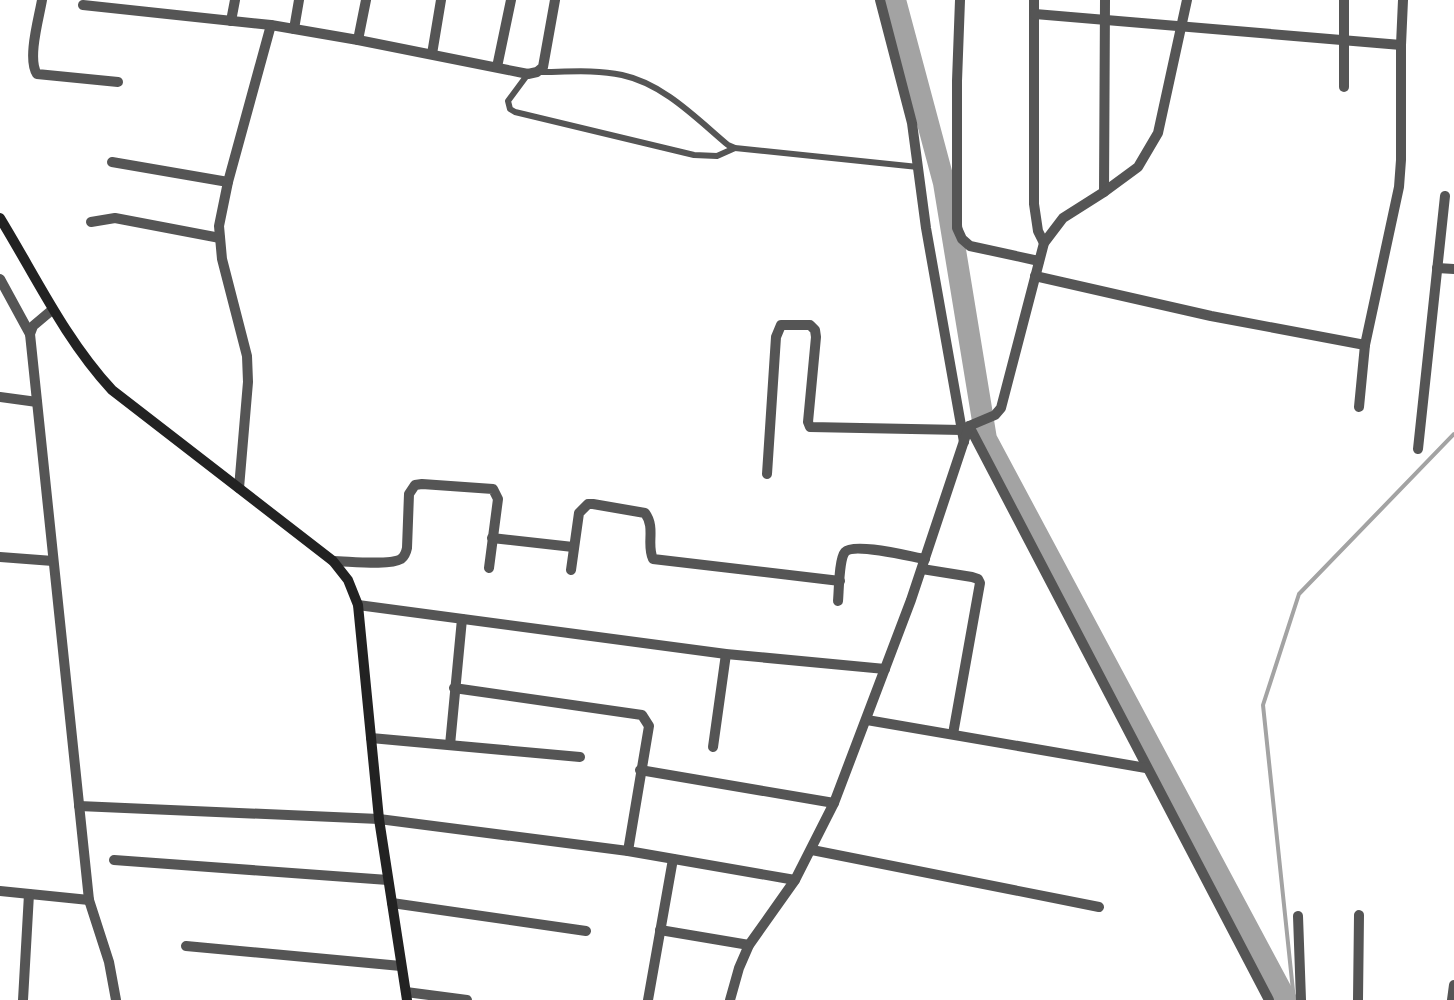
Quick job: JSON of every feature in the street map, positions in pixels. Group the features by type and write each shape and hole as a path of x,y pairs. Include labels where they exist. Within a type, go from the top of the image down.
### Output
{"main road":[{"path":"0,218 52,310 90,367 112,390 333,561 348,580 358,606 379,819 406,996"}],"street":[{"path":"42,0 32,58 34,70 37,74 118,82"},
{"path":"231,21 235,0"},
{"path":"294,29 299,0"},
{"path":"358,40 366,0"},
{"path":"432,54 441,0"},
{"path":"497,67 511,0"},
{"path":"83,5 271,25 533,73 542,67 555,0"},
{"path":"880,0 906,96 926,228 969,426 1146,768 1269,1000"},
{"path":"960,0 957,81 957,228 962,239 970,246 1039,261"},
{"path":"1034,0 1034,204 1038,231 1044,243"},
{"path":"1104,192 1105,0"},
{"path":"767,474 776,337 781,325 786,323 810,325 815,330 816,337 808,422 810,427 969,426 989,419 1001,408 1044,243 1062,218 1104,192 1138,167 1158,133 1187,0"},
{"path":"1344,0 1344,87"},
{"path":"1359,407 1366,345 1398,187 1401,160 1403,0"},
{"path":"1035,14 1401,45"},
{"path":"239,488 248,382 247,356 222,259 219,226 228,182 271,25"},
{"path":"112,162 228,182"},
{"path":"1418,449 1445,196"},
{"path":"91,222 114,218 220,238"},
{"path":"1437,268 1454,269"},
{"path":"1035,276 1211,316 1366,345"},
{"path":"0,279 30,334 89,900 109,962 116,1000"},
{"path":"30,334 33,326 52,310"},
{"path":"0,397 37,402"},
{"path":"730,1000 739,968 749,945 795,880 812,850 834,803 867,720 923,564 969,426"},
{"path":"333,561 388,561 401,559 405,556 408,494 415,485 493,489 498,499 489,568"},
{"path":"571,570 579,513 588,504 593,504 645,513 651,526 650,547 653,559 840,581"},
{"path":"492,538 573,547"},
{"path":"838,601 842,561 845,552 849,549 861,548 978,579 980,583 953,734"},
{"path":"0,557 53,561"},
{"path":"358,606 726,654 885,669"},
{"path":"450,745 462,619"},
{"path":"713,747 726,654"},
{"path":"454,688 642,715 649,726 640,770 628,851"},
{"path":"867,720 1146,768"},
{"path":"370,738 580,757"},
{"path":"640,770 834,803"},
{"path":"79,806 379,819 628,851 795,880"},
{"path":"812,850 1099,907"},
{"path":"648,1000 673,859"},
{"path":"114,860 388,880"},
{"path":"0,891 89,900"},
{"path":"23,1000 29,894"},
{"path":"392,903 586,931"},
{"path":"1358,1000 1359,915"},
{"path":"1298,916 1302,1000"},
{"path":"660,930 749,945"},
{"path":"186,946 402,966"},
{"path":"1452,1000 1454,986"},
{"path":"406,996 468,1000"}],"lane":[{"path":"735,148 716,156 694,155 515,112 510,110 508,101 533,73 596,72 630,78 673,100 728,146 918,167"}],"waterway":[{"path":"895,0 944,183 986,439 1286,1000"},
{"path":"1294,1000 1263,705 1299,594 1454,434"}]}
